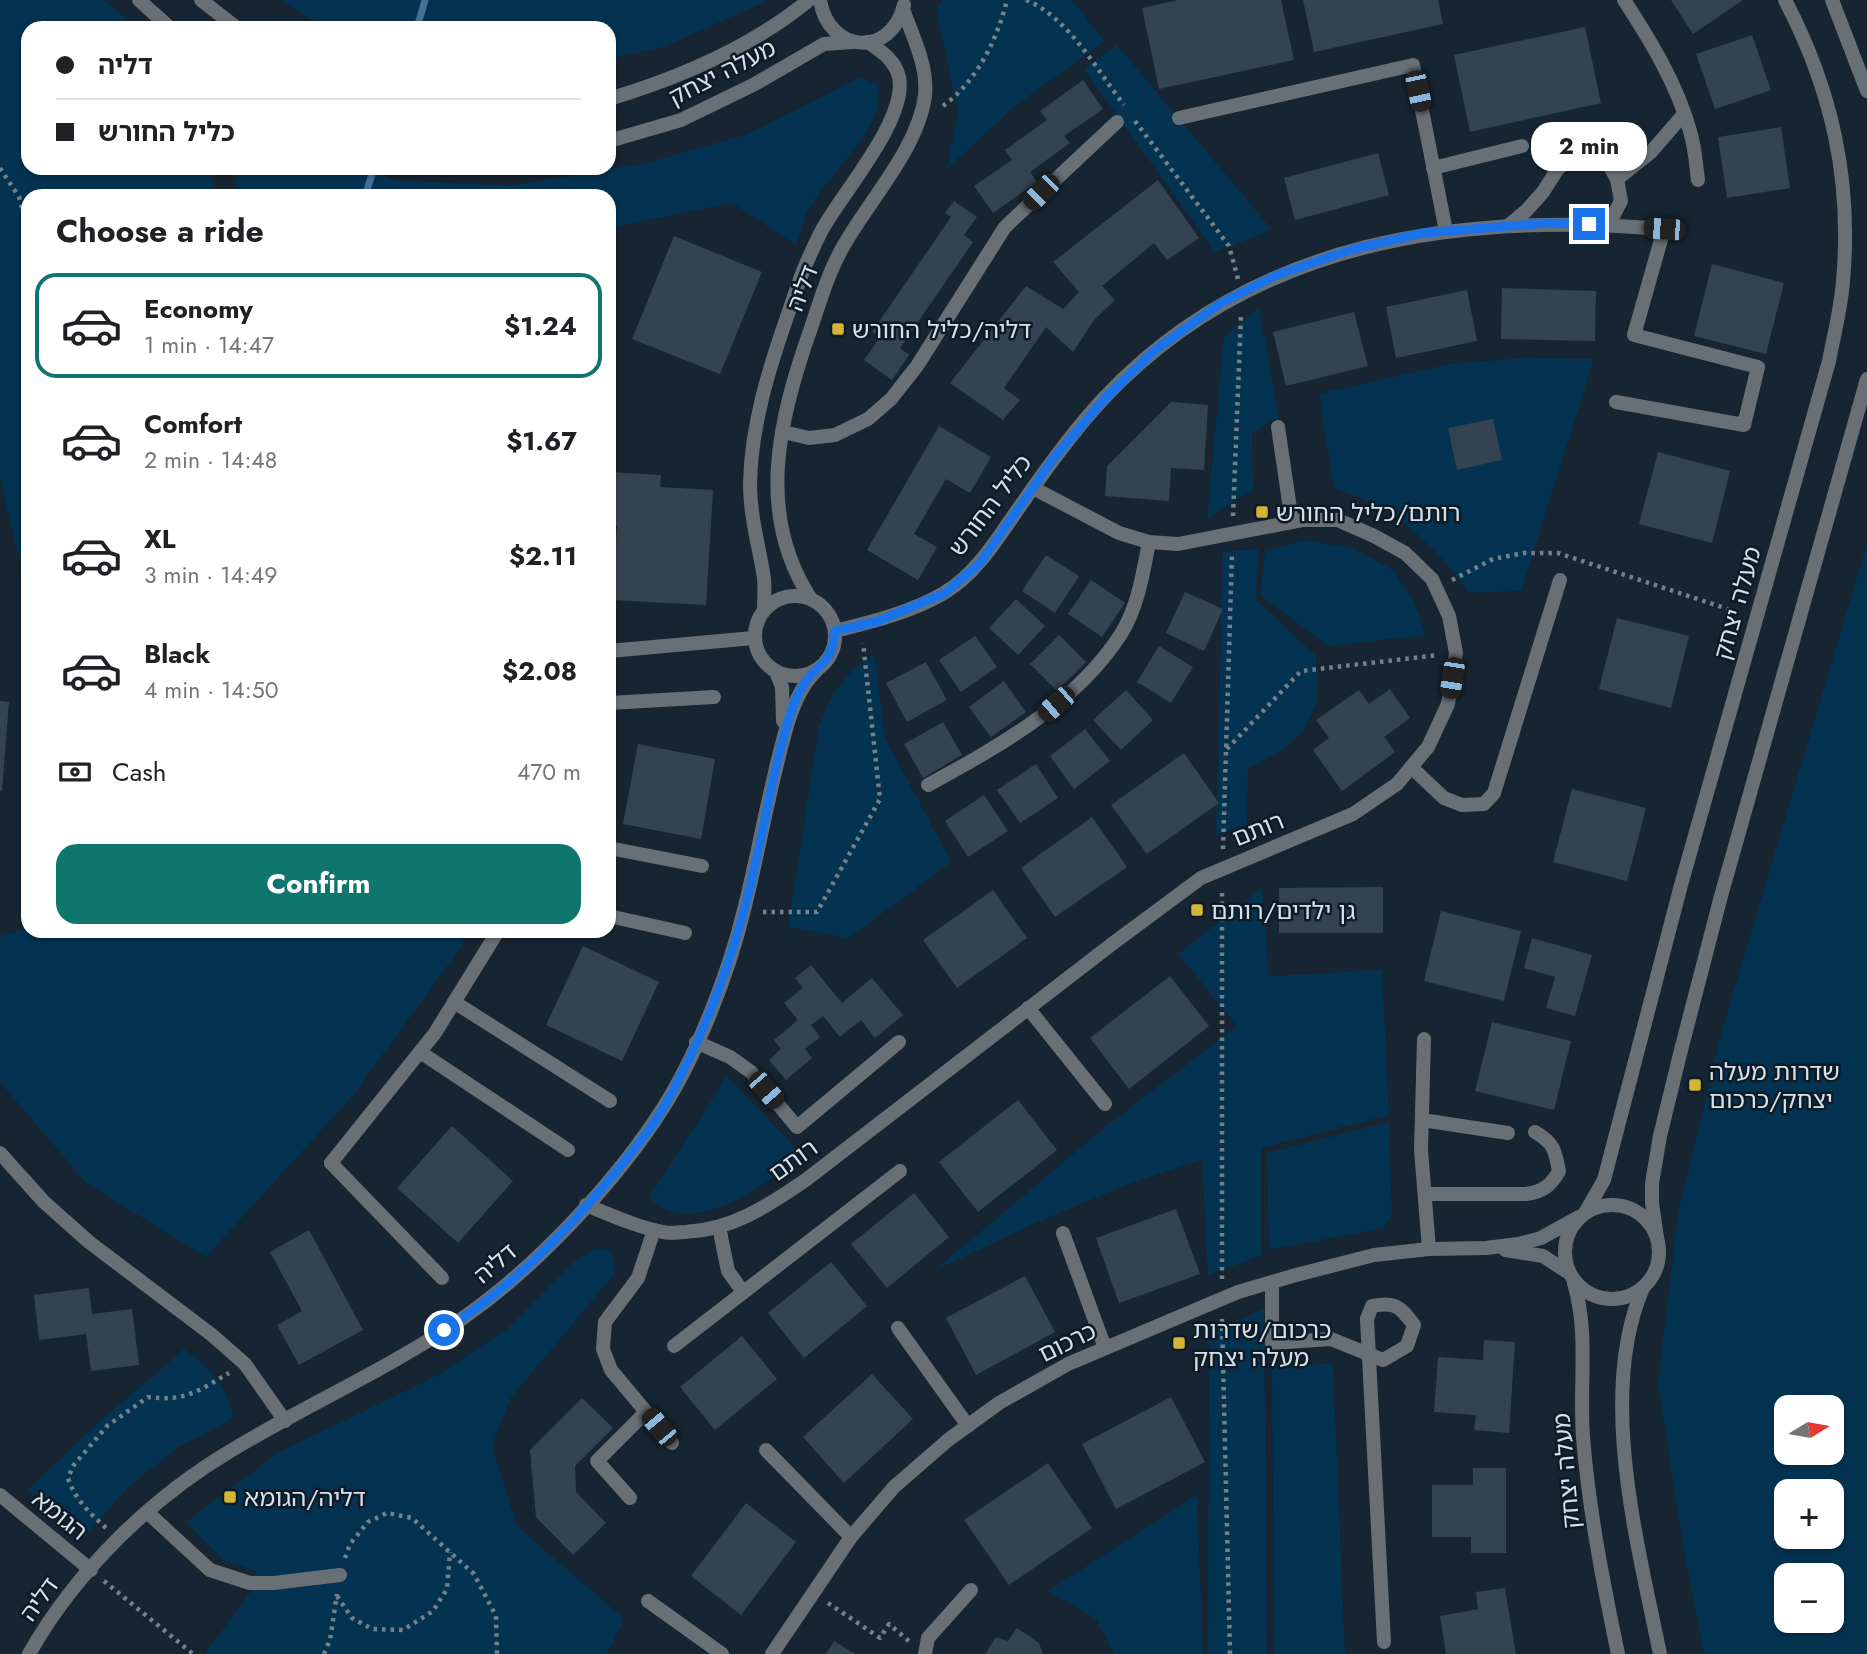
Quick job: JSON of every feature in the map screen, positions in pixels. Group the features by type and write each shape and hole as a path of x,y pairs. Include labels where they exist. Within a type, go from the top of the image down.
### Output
{"street":[{"path":"139,0 162,21"},
{"path":"201,0 228,21"},
{"name":"מעלה יצחק","path":"616,97 666,81 696,67 791,15 808,0"},
{"name":"דליה","path":"764,610 765,581 753,524 750,484 761,403 772,359 804,266 822,230 883,135 894,113 899,92 899,78 886,54 839,36 823,15 820,0"},
{"path":"1624,0 1651,42 1684,114 1690,132 1698,180"},
{"name":"מעלה יצחק","path":"1582,1215 1604,1180 1681,885 1829,361 1843,283 1845,191 1835,133 1813,62 1785,0"},
{"path":"1832,0 1867,91"},
{"path":"860,42 880,39 892,30 900,19 904,3"},
{"name":"דליה","path":"811,599 795,575 785,549 779,520 776,485 783,432 797,366 829,276 845,243 906,149 919,122 925,95 925,75 904,3"},
{"name":"מעלה יצחק","path":"616,139 681,120 753,85 824,44 860,42"},
{"path":"1179,118 1413,65 1447,231"},
{"path":"1617,179 1651,152 1684,114"},
{"path":"783,432 809,438 835,435 868,419 891,398 917,366 1006,227 1117,122"},
{"path":"1433,168 1522,146"},
{"path":"1508,226 1535,201 1557,170 1573,156 1591,154 1606,160 1617,179 1621,201 1609,224"},
{"name":"כליל החורש","path":"835,631 878,621 945,593 980,563 1053,459 1105,398 1145,360 1221,303 1277,275 1350,250 1423,233 1548,223 1609,224 1664,229 1634,335 1758,366 1744,425 1616,402"},
{"path":"1657,1238 1650,1223 1638,1212 1622,1205 1609,1204 1593,1208 1582,1215 1569,1230 1564,1251 1572,1278 1596,1298 1613,1301 1629,1297 1643,1288 1654,1276 1659,1255 1652,1183 1672,1087 1721,896 1867,379"},
{"path":"1278,427 1292,522"},
{"name":"רותם","path":"586,1206 667,1233 719,1227 761,1210 807,1179 1201,878 1353,814 1396,785 1428,747 1448,704 1456,653 1449,616 1432,579 1405,552 1338,520 1292,522 1178,544 1149,542 1119,533 1033,488"},
{"path":"928,785 995,748 1041,717 1086,678 1122,633 1138,597 1149,542"},
{"path":"1411,767 1444,798 1462,805 1484,804 1494,793 1560,580"},
{"path":"787,596 811,599 822,606 831,618 835,631 833,649 826,662 816,671 802,676 788,676 776,672 757,652 754,638 756,622 774,601 787,596"},
{"path":"616,650 754,638"},
{"name":"דליה","path":"29,1654 42,1631 91,1570 147,1511 232,1450 464,1318 539,1256 635,1148 664,1107 711,1009 744,911 782,743 797,697 805,682 816,671"},
{"name":"דליה","path":"776,672 782,687 784,704 782,743"},
{"path":"616,703 714,698"},
{"path":"616,849 702,866"},
{"path":"616,918 685,933"},
{"path":"442,1278 331,1163 435,1033 494,938"},
{"path":"454,1002 610,1101"},
{"path":"1028,1008 1105,1104"},
{"path":"1424,1039 1422,1121 1429,1249"},
{"path":"696,1042 730,1057 751,1072 797,1127 899,1042"},
{"path":"420,1052 568,1150"},
{"path":"1422,1121 1508,1133"},
{"path":"1425,1194 1542,1192 1554,1181 1559,1171 1556,1153 1549,1140 1535,1132"},
{"path":"0,1153 44,1202 89,1241 212,1335 245,1364 285,1421"},
{"path":"674,1346 900,1171"},
{"name":"כרכום","path":"1486,1248 1541,1238 1582,1215"},
{"path":"719,1227 728,1271 743,1292"},
{"path":"653,1230 638,1278 605,1322 603,1349 611,1370 672,1443"},
{"path":"1063,1233 1105,1348"},
{"name":"כרכום","path":"772,1654 851,1537 894,1487 999,1403 1068,1364 1222,1298 1374,1255 1429,1249 1486,1248 1543,1256 1572,1278"},
{"name":"מעלה יצחק","path":"1572,1278 1583,1315 1583,1429 1587,1483 1593,1528 1618,1654"},
{"path":"1272,1282 1272,1343 1331,1339 1383,1360 1407,1346 1414,1325 1401,1308 1387,1303 1372,1306 1367,1319 1370,1377 1384,1642"},
{"path":"1643,1288 1629,1330 1624,1370 1624,1427 1633,1522 1660,1654"},
{"path":"898,1328 968,1426"},
{"path":"630,1498 597,1461 646,1412"},
{"path":"766,1450 851,1537"},
{"name":"הגומא","path":"0,1495 91,1570"},
{"path":"147,1511 210,1570 250,1583 274,1583 340,1575"},
{"path":"920,1650 971,1590"},
{"path":"648,1601 722,1654"}],"path":[{"path":"919,122 948,102 979,68 1001,25 1007,0"},
{"path":"1026,0 1040,6 1065,27 1229,246 1242,292 1223,868 1222,1298 1230,1654"},
{"path":"0,169 19,197 21,205"},
{"path":"1436,588 1493,559 1524,553 1558,553 1756,619"},
{"path":"744,911 817,912 880,799 861,625"},
{"path":"1226,750 1301,671 1456,653"},
{"path":"118,1540 76,1498 68,1478 73,1466 107,1426 148,1397 170,1400 196,1392 245,1364"},
{"path":"324,1654 330,1640 340,1575 350,1544 368,1522 387,1513 412,1518 474,1574 496,1616 497,1654"},
{"path":"337,1596 352,1618 372,1629 403,1630 433,1611 447,1589 450,1552"},
{"path":"91,1570 192,1654"},
{"path":"813,1593 880,1638 890,1625 920,1650"}],"shaded area":[{"path":"0,0 104,0 128,21 21,21 21,175 212,175 214,189 21,189 21,565 0,478"},
{"path":"280,0 765,0 664,47 616,57 616,21 312,20"},
{"path":"943,0 1072,0 1104,41 1014,107 947,169 958,112 936,9"},
{"path":"1117,45 1272,230 1215,252 1084,69"},
{"path":"860,77 878,85 878,102 873,119 864,136 815,199 806,214 796,245 732,203 616,227 616,189 237,189 235,175 382,175 396,180 510,186 575,175 616,175 616,168 646,163 748,134"},
{"path":"1259,308 1279,417 1252,433 1253,489 1207,519 1224,337"},
{"path":"1522,358 1594,359 1521,591 1469,593 1440,556 1406,525 1375,504 1334,489 1319,394 1450,364"},
{"path":"1303,540 1353,548 1393,570 1414,601 1426,635 1328,646 1261,596 1265,552"},
{"path":"1867,544 1867,1654 1704,1654 1684,1551 1658,1384 1678,1213 1723,1027"},
{"path":"1258,549 1256,601 1316,656 1318,698 1304,731 1282,750 1248,769 1247,824 1216,835 1223,552"},
{"path":"874,654 885,738 951,862 849,938 788,927 819,726 833,694 851,672"},
{"path":"1262,888 1269,976 1382,970 1389,1115 1261,1148 1261,1256 1208,1275 1202,1159 1126,1185 1029,1226 934,1271 1105,1127 1237,1026 1178,954"},
{"path":"21,931 21,938 464,938 461,947 354,1094 206,1257 86,1183 0,1082 0,936"},
{"path":"727,1076 803,1156 757,1188 722,1207 685,1213 665,1209 649,1198"},
{"path":"1389,1122 1392,1214 1384,1228 1269,1250 1267,1153"},
{"path":"596,1248 612,1251 616,1272 510,1399 492,1446 517,1526 624,1619 607,1654 205,1654 251,1591 255,1571 223,1560 186,1522 278,1453 438,1375 507,1329 571,1264"},
{"path":"1264,1308 1267,1654 1208,1654 1209,1334"},
{"path":"184,1349 203,1364 222,1386 234,1418 177,1448 127,1488 88,1533 28,1489 105,1417"},
{"path":"1333,1364 1345,1654 1274,1654 1272,1365"},
{"path":"1197,1495 1203,1654 1114,1654 1096,1619 1048,1591"}],"building":[{"path":"1178,0 1281,0 1294,60 1159,89 1142,8"},
{"path":"1303,0 1438,0 1443,24 1314,52"},
{"path":"1671,0 1743,0 1693,34"},
{"path":"1585,27 1601,103 1470,132 1454,55"},
{"path":"1752,35 1771,90 1715,109 1696,54"},
{"path":"1083,80 1103,109 1064,136 1070,143 1030,172 1037,182 993,213 974,186 1012,160 1005,150 1047,120 1040,111"},
{"path":"1781,127 1790,188 1727,198 1718,137"},
{"path":"1378,153 1389,195 1295,220 1284,178"},
{"path":"1158,180 1199,238 1167,260 1154,243 1102,286 1115,300 1095,319 1073,352 1046,327 1004,388 1020,400 1003,420 950,383 1026,286 1063,309 1079,292 1053,262"},
{"path":"954,201 977,217 964,235 973,242 900,348 909,355 892,380 864,360 880,337 872,332 951,217 945,213"},
{"path":"674,236 762,272 720,374 632,339"},
{"path":"1712,264 1784,283 1766,354 1694,336"},
{"path":"1502,288 1596,291 1595,341 1501,339"},
{"path":"1467,290 1477,341 1396,358 1386,307"},
{"path":"1354,312 1368,366 1286,386 1273,332"},
{"path":"1171,402 1208,405 1204,470 1171,468 1169,501 1105,496 1107,466"},
{"path":"1493,419 1502,460 1457,470 1448,428"},
{"path":"939,426 991,457 970,493 946,479 914,534 937,547 918,580 867,550"},
{"path":"1658,452 1730,471 1712,543 1639,524"},
{"path":"616,472 661,475 660,487 713,490 706,605 616,600"},
{"path":"1046,555 1079,576 1055,613 1022,591"},
{"path":"1091,580 1125,603 1102,637 1068,614"},
{"path":"1185,592 1223,609 1204,651 1166,633"},
{"path":"1016,599 1045,626 1018,655 989,628"},
{"path":"1617,618 1689,636 1671,708 1599,689"},
{"path":"1059,635 1086,662 1057,691 1030,664"},
{"path":"975,636 997,667 961,692 939,660"},
{"path":"1159,646 1193,667 1171,703 1137,682"},
{"path":"926,662 947,700 907,722 886,683"},
{"path":"1004,681 1026,712 991,737 969,707"},
{"path":"1390,689 1410,718 1384,737 1395,752 1342,791 1313,750 1329,738 1316,720 1359,690 1369,704"},
{"path":"1126,690 1153,720 1121,750 1093,720"},
{"path":"0,701 9,702 2,791 0,791"},
{"path":"943,722 962,755 923,778 904,744"},
{"path":"1085,729 1110,761 1074,789 1050,756"},
{"path":"638,744 715,759 701,839 623,824"},
{"path":"1184,753 1219,803 1147,854 1111,805"},
{"path":"1036,764 1058,798 1020,823 997,790"},
{"path":"1572,789 1646,808 1627,881 1553,862"},
{"path":"984,795 1008,831 968,857 945,821"},
{"path":"1092,817 1127,867 1055,917 1021,868"},
{"path":"1383,887 1383,933 1279,933 1279,888"},
{"path":"993,890 1027,938 957,988 923,940"},
{"path":"1441,911 1521,931 1504,1001 1424,981"},
{"path":"1532,938 1592,955 1575,1016 1546,1008 1555,977 1524,968"},
{"path":"583,946 659,982 622,1061 546,1025"},
{"path":"811,965 842,1003 872,978 903,1015 875,1038 861,1020 840,1037 823,1016 811,1025 820,1037 805,1049 812,1058 786,1080 769,1060 781,1049 774,1040 798,1020 784,1003 803,988 795,978"},
{"path":"1170,976 1209,1026 1129,1089 1090,1038"},
{"path":"1492,1022 1571,1041 1554,1110 1475,1091"},
{"path":"1018,1100 1057,1150 978,1212 939,1162"},
{"path":"452,1126 513,1181 458,1243 397,1188"},
{"path":"914,1193 949,1237 887,1288 851,1244"},
{"path":"1176,1209 1200,1274 1119,1303 1096,1238"},
{"path":"309,1230 363,1330 299,1365 277,1325 302,1311 270,1252"},
{"path":"831,1262 867,1306 804,1358 768,1313"},
{"path":"1025,1276 1055,1332 976,1375 946,1318"},
{"path":"89,1288 92,1314 132,1309 139,1365 91,1371 86,1334 39,1340 34,1295"},
{"path":"742,1336 777,1379 715,1430 680,1387"},
{"path":"1484,1340 1515,1342 1509,1433 1474,1430 1476,1415 1434,1412 1438,1357 1483,1360"},
{"path":"872,1374 913,1419 844,1483 803,1437"},
{"path":"1171,1397 1205,1462 1116,1509 1082,1444"},
{"path":"582,1398 613,1428 575,1466 576,1492 606,1523 573,1555 536,1517 530,1450"},
{"path":"1048,1463 1092,1528 1009,1585 964,1520"},
{"path":"1473,1468 1506,1468 1506,1553 1471,1553 1471,1537 1432,1537 1432,1485 1473,1485"},
{"path":"746,1503 796,1542 741,1615 691,1576"},
{"path":"1505,1588 1516,1654 1446,1654 1440,1616 1478,1609 1476,1592"},
{"path":"1017,1628 1039,1643 1043,1654 985,1654 996,1637 1008,1641"},
{"path":"834,1641 855,1654 826,1654"}],"waterway":[{"path":"419,21 425,0"},
{"path":"367,189 372,175"}],"place":[{"name":"דליה/כליל החורש","path":"838,329"},
{"name":"רותם/כליל החורש","path":"1262,512"},
{"name":"גן ילדים/רותם","path":"1197,910"},
{"name":"שדרות מעלה יצחק/כרכום","path":"1695,1085"},
{"name":"כרכום/שדרות מעלה יצחק","path":"1179,1343"},
{"name":"דליה/הגומא","path":"230,1497"}],"route":[{"path":"444,1330 500,1290 539,1256 606,1183 664,1107 711,1009 728,963 744,911 789,719 805,682 826,662 833,649 835,631 878,621 945,593 980,563 1053,459 1105,398 1155,350 1221,303 1277,275 1350,250 1423,233 1548,223 1589,224"}]}
